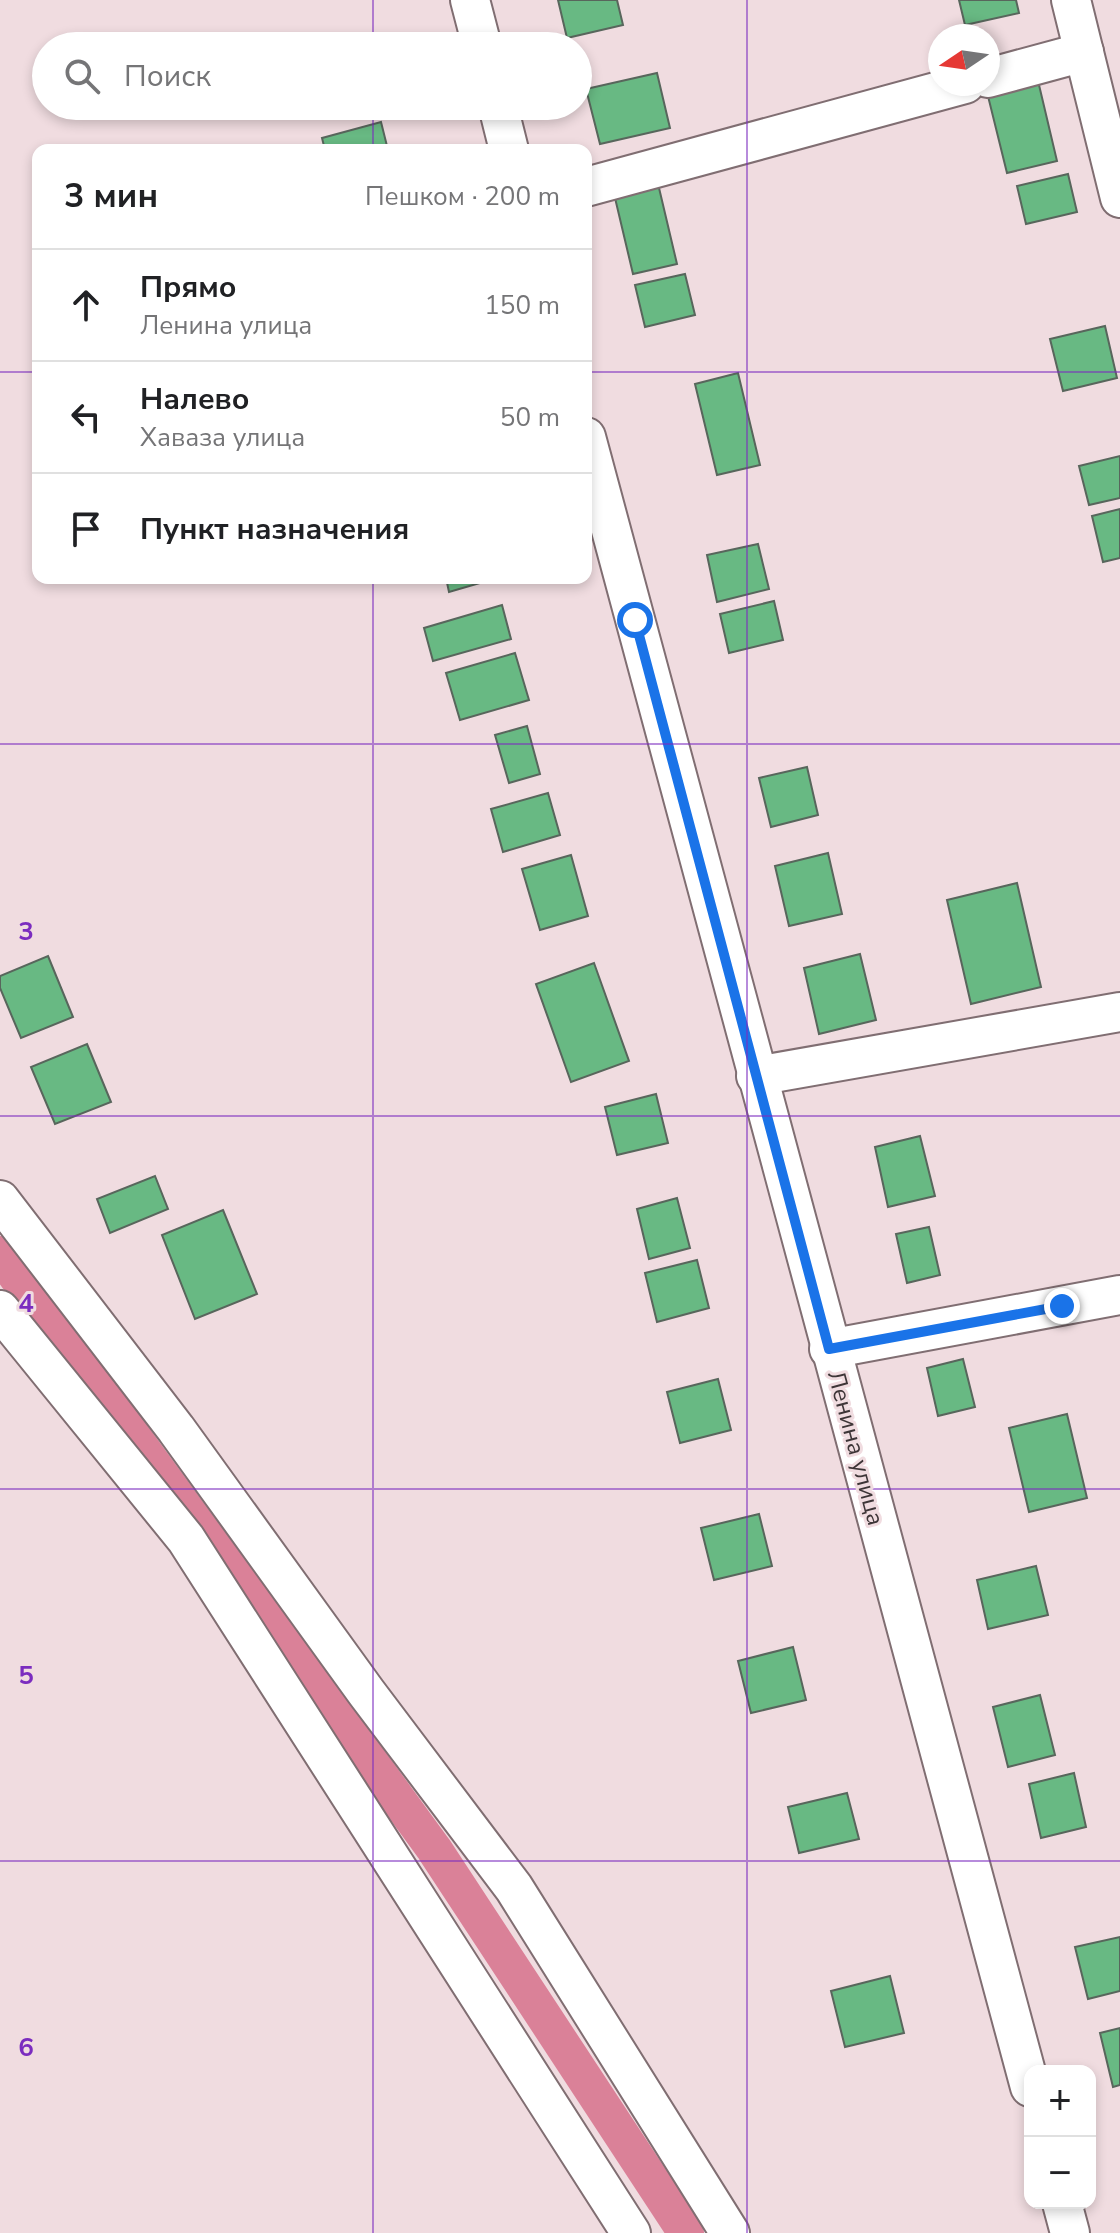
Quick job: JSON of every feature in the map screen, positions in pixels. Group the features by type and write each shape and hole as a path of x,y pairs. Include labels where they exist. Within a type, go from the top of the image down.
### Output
{"street":[{"path":"470,0 478,32"},
{"path":"1071,0 1120,198"},
{"path":"1000,75 1084,52"},
{"path":"592,185 928,94"},
{"path":"502,120 508,144"},
{"name":"Ленина улица","path":"592,460 1024,2065"},
{"path":"756,1076 1120,1012"},
{"path":"0,1200 35,1242 514,1888 730,2233"},
{"path":"829,1349 1120,1295"},
{"path":"0,1310 186,1539 631,2233"},
{"path":"1064,2209 1070,2233"}],"building":[{"path":"558,0 617,0 623,25 592,32 566,32"},
{"path":"959,0 1016,0 1019,13 965,24"},
{"path":"1035,68 1057,161 1007,173 988,96 1000,96 1000,79"},
{"path":"657,73 670,128 600,144 592,113 592,88"},
{"path":"381,122 386,144 324,144 322,138"},
{"path":"655,171 677,264 633,274 611,181"},
{"path":"1068,174 1077,212 1026,224 1017,186"},
{"path":"685,274 695,315 645,327 635,285"},
{"path":"1105,326 1117,378 1063,391 1050,339"},
{"path":"738,373 760,465 717,475 695,384"},
{"path":"1120,456 1120,498 1089,505 1079,466"},
{"path":"1120,509 1120,558 1103,562 1092,516"},
{"path":"758,544 769,589 717,602 707,555"},
{"path":"447,584 476,584 449,592"},
{"path":"774,601 783,640 729,653 720,614"},
{"path":"502,605 511,639 433,661 424,628"},
{"path":"515,653 529,700 460,720 446,673"},
{"path":"527,726 540,774 509,783 495,735"},
{"path":"807,767 818,815 771,827 759,778"},
{"path":"548,793 560,835 503,852 491,809"},
{"path":"828,853 842,914 789,926 775,866"},
{"path":"571,855 588,916 540,930 522,869"},
{"path":"1017,883 1041,987 971,1004 947,900"},
{"path":"860,954 876,1020 819,1034 804,968"},
{"path":"48,956 73,1017 21,1038 0,988 0,976"},
{"path":"594,963 629,1061 571,1082 536,984"},
{"path":"87,1044 111,1102 55,1124 31,1067"},
{"path":"656,1094 668,1143 617,1155 605,1107"},
{"path":"920,1136 935,1196 888,1207 875,1147"},
{"path":"155,1176 168,1209 110,1233 97,1199"},
{"path":"677,1198 690,1248 649,1259 637,1209"},
{"path":"223,1210 257,1294 195,1319 162,1235"},
{"path":"929,1227 940,1275 907,1283 896,1234"},
{"path":"697,1260 709,1308 657,1322 645,1273"},
{"path":"963,1359 975,1407 938,1416 927,1368"},
{"path":"718,1379 731,1430 680,1443 667,1392"},
{"path":"1067,1414 1087,1498 1029,1512 1009,1428"},
{"path":"759,1514 772,1566 714,1580 701,1528"},
{"path":"1036,1566 1048,1615 988,1629 977,1580"},
{"path":"793,1647 806,1700 751,1713 738,1661"},
{"path":"1040,1695 1055,1755 1008,1767 993,1707"},
{"path":"1074,1773 1086,1827 1041,1838 1029,1784"},
{"path":"847,1793 859,1839 799,1853 788,1807"},
{"path":"1120,1937 1120,1991 1088,1999 1075,1947"},
{"path":"890,1976 904,2033 845,2047 831,1991"},
{"path":"1120,2028 1120,2085 1113,2087 1100,2033"}],"waterway":[{"path":"0,1254 434,1849 686,2233"}],"route":[{"path":"635,620 829,1349 1062,1306"}]}
